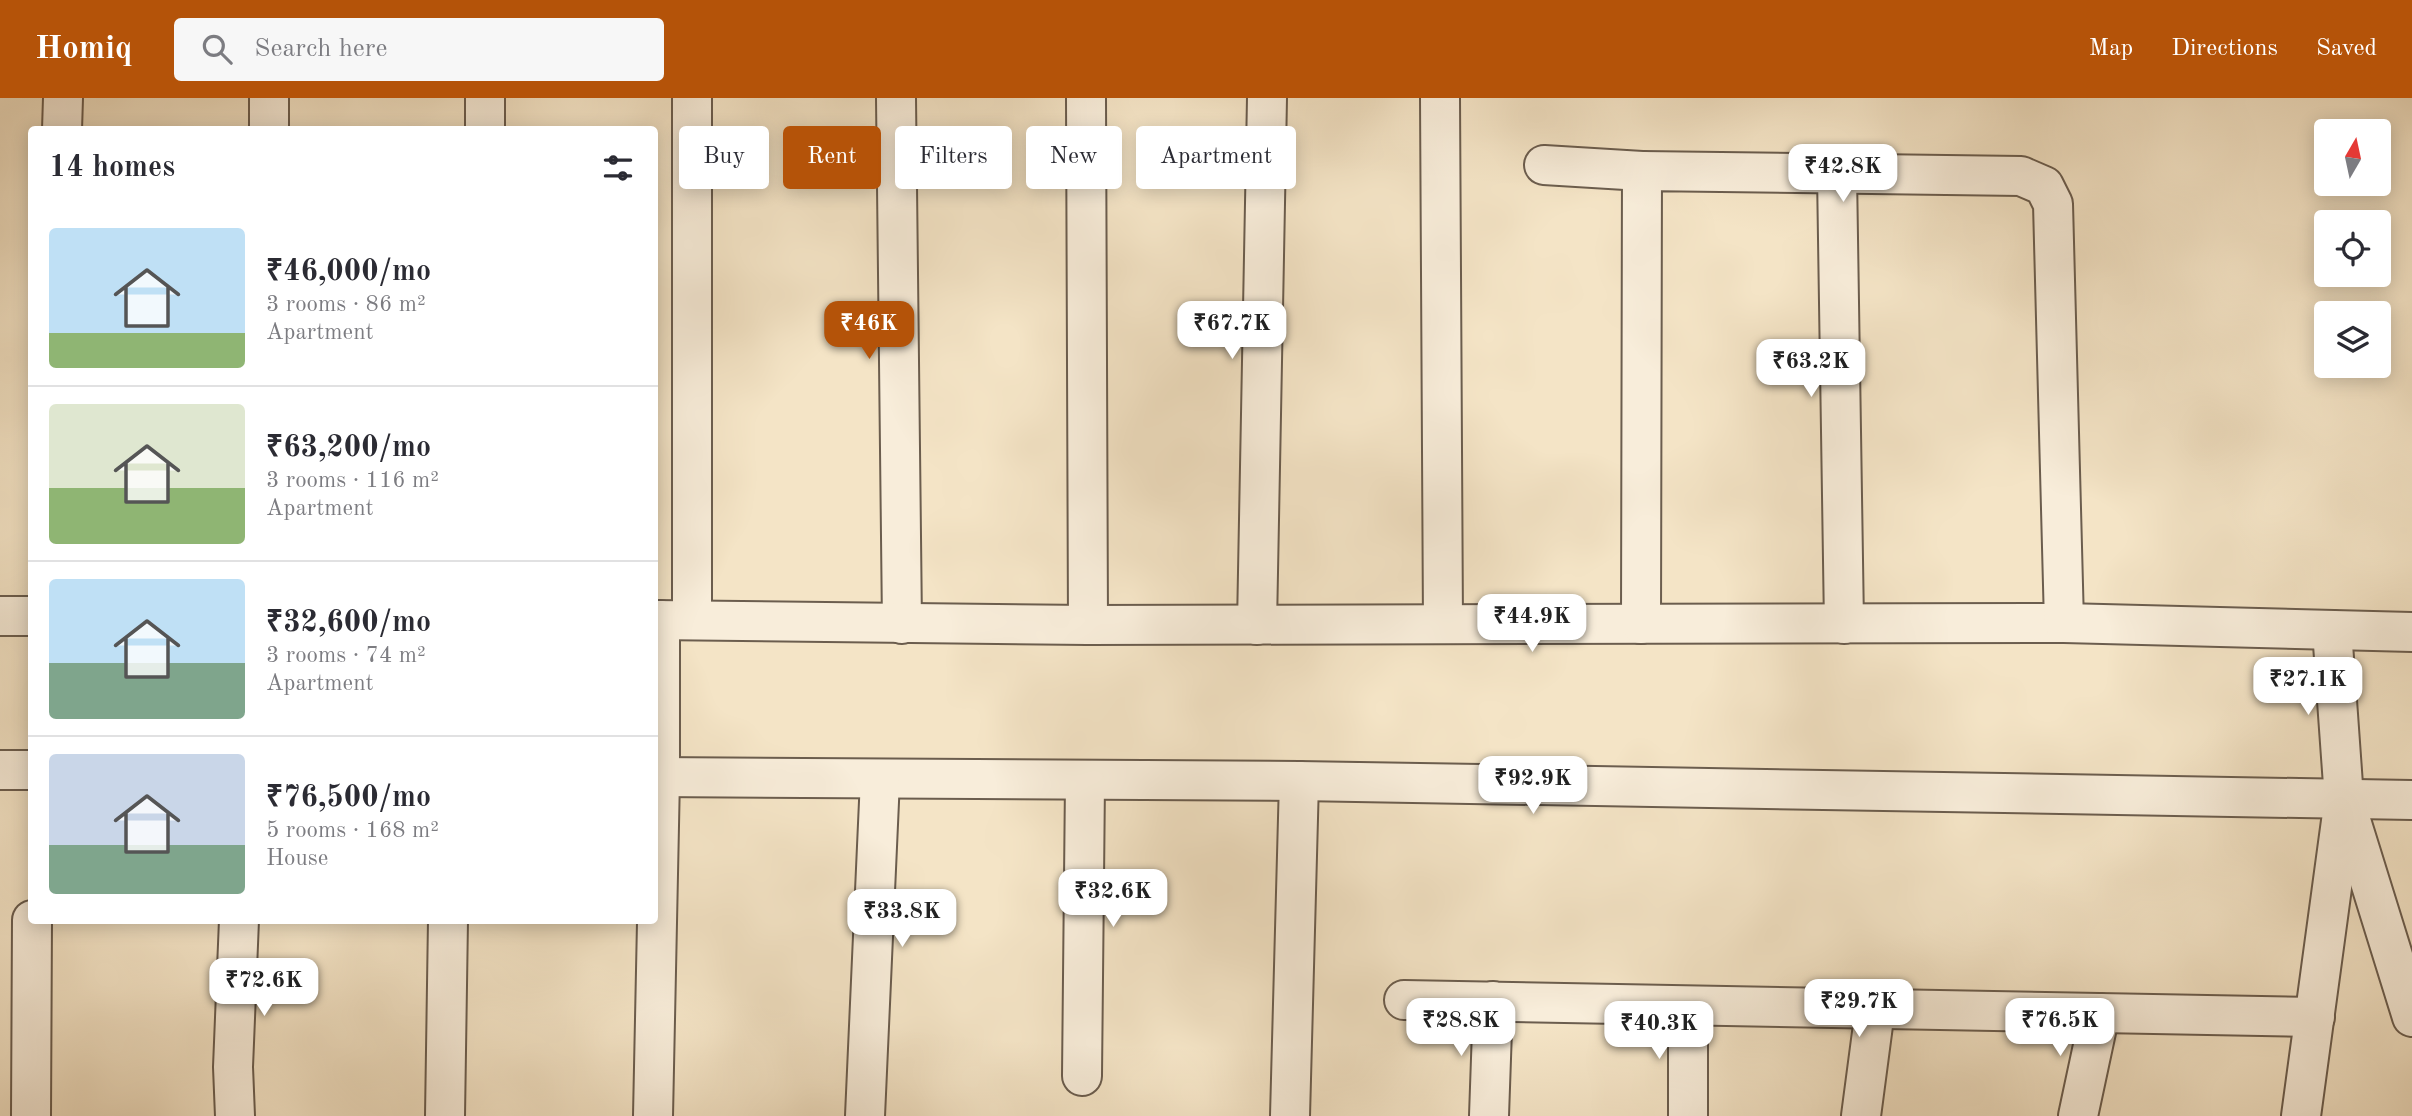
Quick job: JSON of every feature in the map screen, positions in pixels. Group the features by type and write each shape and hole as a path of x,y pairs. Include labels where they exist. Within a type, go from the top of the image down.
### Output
{"street":[{"path":"62,126 63,98"},
{"path":"269,98 269,126"},
{"path":"485,98 485,126"},
{"path":"658,764 669,620 691,98"},
{"path":"896,98 902,624"},
{"path":"1087,98 1088,625"},
{"path":"1257,625 1267,98"},
{"path":"1440,98 1443,624"},
{"path":"1544,165 1642,171 2021,176 2044,186 2053,204 2064,623"},
{"path":"1641,624 1642,171"},
{"path":"1837,174 1844,624"},
{"path":"0,616 28,616"},
{"path":"669,620 1088,625 2064,623 2412,632"},
{"path":"2301,1116 2344,799 2332,630"},
{"path":"0,770 28,770"},
{"path":"658,777 1299,781 2412,800"},
{"path":"865,1116 880,779"},
{"path":"1082,1076 1085,781"},
{"path":"1290,1116 1299,781"},
{"path":"2344,799 2412,1017"},
{"path":"31,1116 32,924"},
{"path":"235,1116 233,1067 239,924"},
{"path":"445,1116 448,924"},
{"path":"653,1116 655,924"},
{"path":"1404,1000 2315,1017"},
{"path":"1489,1116 1493,1001"},
{"path":"1688,1006 1688,1116"},
{"path":"1861,1116 1875,1010"},
{"path":"2078,1116 2100,1013"}]}
